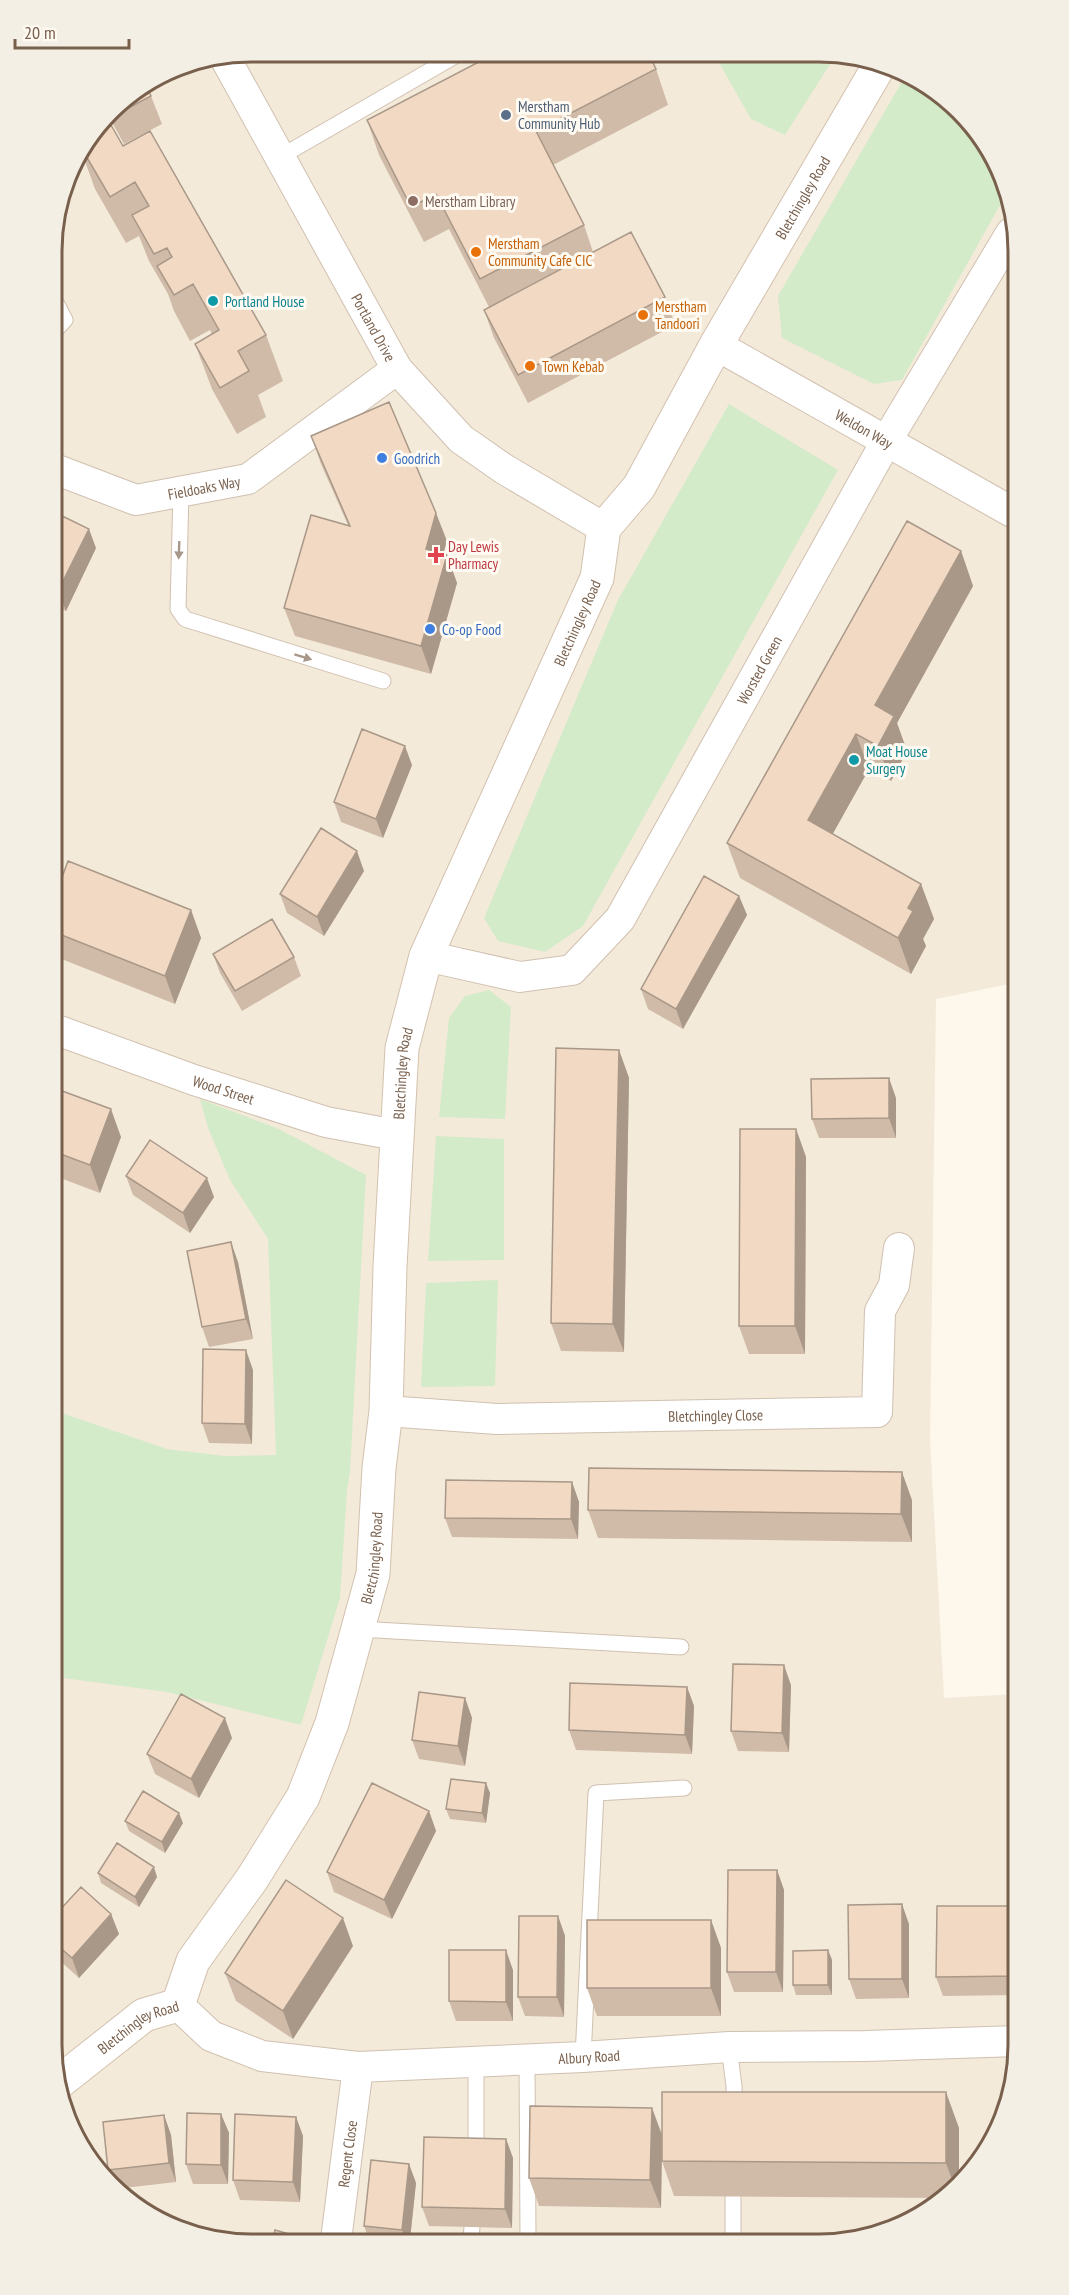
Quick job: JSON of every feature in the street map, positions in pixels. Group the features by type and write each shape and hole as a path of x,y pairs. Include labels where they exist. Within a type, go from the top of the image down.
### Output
{"street":[{"name":"Portland Drive","path":"228,63 397,369 461,439 504,469 604,528"},
{"name":"Bletchingley Road","path":"65,2078 144,2015 178,2005 193,1961 252,1879 303,1797 332,1723 373,1574 379,1468 386,1411 396,1135 402,1048 426,956 597,579 604,528 639,487 716,345 876,71"},
{"name":"Worsted Green","path":"426,956 520,977 572,970 620,920 887,440 1007,240"},
{"name":"Weldon Way","path":"716,345 1008,510"},
{"name":"Fieldoaks Way","path":"62,472 136,500 248,479 397,369"},
{"name":"Wood Street","path":"62,1032 194,1080 326,1122 396,1135"},
{"name":"Bletchingley Close","path":"386,1411 497,1419 876,1412 880,1311 894,1285 899,1248"},
{"name":"Albury Road","path":"178,2005 211,2036 262,2056 358,2067 583,2057 729,2047 1007,2041"},
{"name":"Regent Close","path":"337,2234 358,2067"}],"lane":[{"path":"280,157 445,62"},
{"path":"181,491 178,609 185,619 383,681"},
{"path":"358,1629 681,1647"},
{"path":"583,2057 596,1793 684,1788"},
{"path":"729,2047 734,2086 734,2127"},
{"path":"527,2059 528,2234"},
{"path":"476,2061 476,2157"},
{"path":"733,2196 733,2234"}],"shaded area":[{"path":"251,62 843,63 879,72 902,81 943,108 961,126 982,156 993,178 1006,226 1008,251 1008,984 936,999 930,1439 944,1698 1007,1694 1007,2057 1004,2081 993,2117 976,2149 943,2187 902,2214 867,2227 818,2234 238,2233 214,2230 190,2223 167,2214 136,2194 117,2178 101,2159 87,2139 76,2117 63,2069 62,2044 62,238 68,202 87,156 108,126 126,108 167,81 202,68 226,63"}],"green space":[{"path":"719,62 831,63 785,135 751,119"},
{"path":"902,81 943,108 961,126 982,156 993,178 1001,203 902,380 874,384 782,338 778,296"},
{"path":"729,404 838,470 583,926 545,952 498,941 484,918 618,600"},
{"path":"489,990 511,1007 505,1119 439,1117 449,1018 465,996"},
{"path":"200,1099 279,1129 366,1175 350,1472 340,1598 301,1725 167,1692 62,1678 62,1413 167,1449 225,1456 276,1455 268,1239 230,1180 208,1128"},
{"path":"436,1136 504,1139 504,1260 428,1261"},
{"path":"498,1280 495,1386 421,1387 426,1283"}],"building":[{"path":"479,62 652,62 656,69 536,131 584,225 480,279 436,194 411,207 367,120"},
{"path":"149,92 151,96 123,111"},
{"path":"111,125 123,146 150,131 266,335 238,351 249,371 220,388 195,344 219,330 193,284 174,295 157,266 172,257 167,248 154,254 132,215 149,206 135,182 110,197 87,157"},
{"path":"631,232 665,297 518,375 484,310"},
{"path":"389,402 436,513 426,549 447,555 421,646 284,608 311,515 350,526 311,436"},
{"path":"62,516 89,529 62,583"},
{"path":"907,521 961,551 875,705 894,716 878,746 856,734 808,820 921,884 908,908 913,911 898,938 727,843"},
{"path":"362,729 405,746 376,819 334,802"},
{"path":"321,828 357,851 317,917 280,894"},
{"path":"68,861 191,910 165,976 62,935 62,877"},
{"path":"704,876 739,896 676,1009 641,989"},
{"path":"272,919 294,957 235,991 213,954"},
{"path":"556,1048 619,1050 613,1324 551,1323"},
{"path":"889,1078 889,1118 812,1119 811,1079"},
{"path":"62,1091 111,1109 90,1165 62,1155"},
{"path":"740,1129 796,1129 795,1326 739,1326"},
{"path":"150,1140 207,1178 183,1213 126,1176"},
{"path":"231,1242 246,1319 202,1327 187,1251"},
{"path":"203,1349 246,1350 245,1424 202,1423"},
{"path":"589,1468 902,1472 901,1514 588,1510"},
{"path":"446,1480 572,1482 571,1519 445,1518"},
{"path":"733,1664 784,1665 782,1733 731,1731"},
{"path":"570,1683 687,1687 685,1735 569,1730"},
{"path":"419,1692 465,1698 458,1746 412,1740"},
{"path":"181,1694 225,1718 191,1779 147,1754"},
{"path":"451,1779 486,1783 482,1813 446,1809"},
{"path":"372,1783 429,1811 384,1900 327,1872"},
{"path":"143,1791 179,1813 162,1842 125,1821"},
{"path":"117,1843 154,1867 135,1897 98,1873"},
{"path":"728,1870 777,1870 776,1972 727,1972"},
{"path":"286,1880 343,1918 283,2011 225,1973"},
{"path":"81,1887 111,1914 72,1958 62,1949 62,1908"},
{"path":"902,1904 902,1979 849,1979 848,1905"},
{"path":"937,1906 1007,1906 1007,1976 936,1977"},
{"path":"519,1916 558,1916 557,1997 518,1997"},
{"path":"587,1920 711,1920 711,1988 587,1988"},
{"path":"449,1950 506,1950 506,2002 449,2001"},
{"path":"828,1950 828,1985 793,1985 793,1951"},
{"path":"662,2092 946,2092 946,2163 662,2161"},
{"path":"530,2106 652,2108 650,2180 529,2178"},
{"path":"187,2113 221,2114 221,2165 186,2164"},
{"path":"235,2114 296,2117 293,2182 233,2180"},
{"path":"164,2115 169,2163 110,2170 108,2167 103,2122"},
{"path":"424,2137 506,2139 505,2209 422,2207"},
{"path":"371,2160 409,2164 402,2230 364,2226"},
{"path":"275,2230 289,2234 274,2234"}],"place":[{"name":"Merstham Community Hub","path":"506,115"},
{"name":"Merstham Library","path":"413,201"},
{"name":"Merstham Community Cafe CIC","path":"476,252"},
{"name":"Portland House","path":"213,301"},
{"name":"Merstham Tandoori","path":"643,315"},
{"name":"Town Kebab","path":"530,366"},
{"name":"Goodrich","path":"382,458"},
{"name":"Day Lewis Pharmacy","path":"436,555"},
{"name":"Co-op Food","path":"430,629"},
{"name":"Moat House Surgery","path":"854,760"}]}
